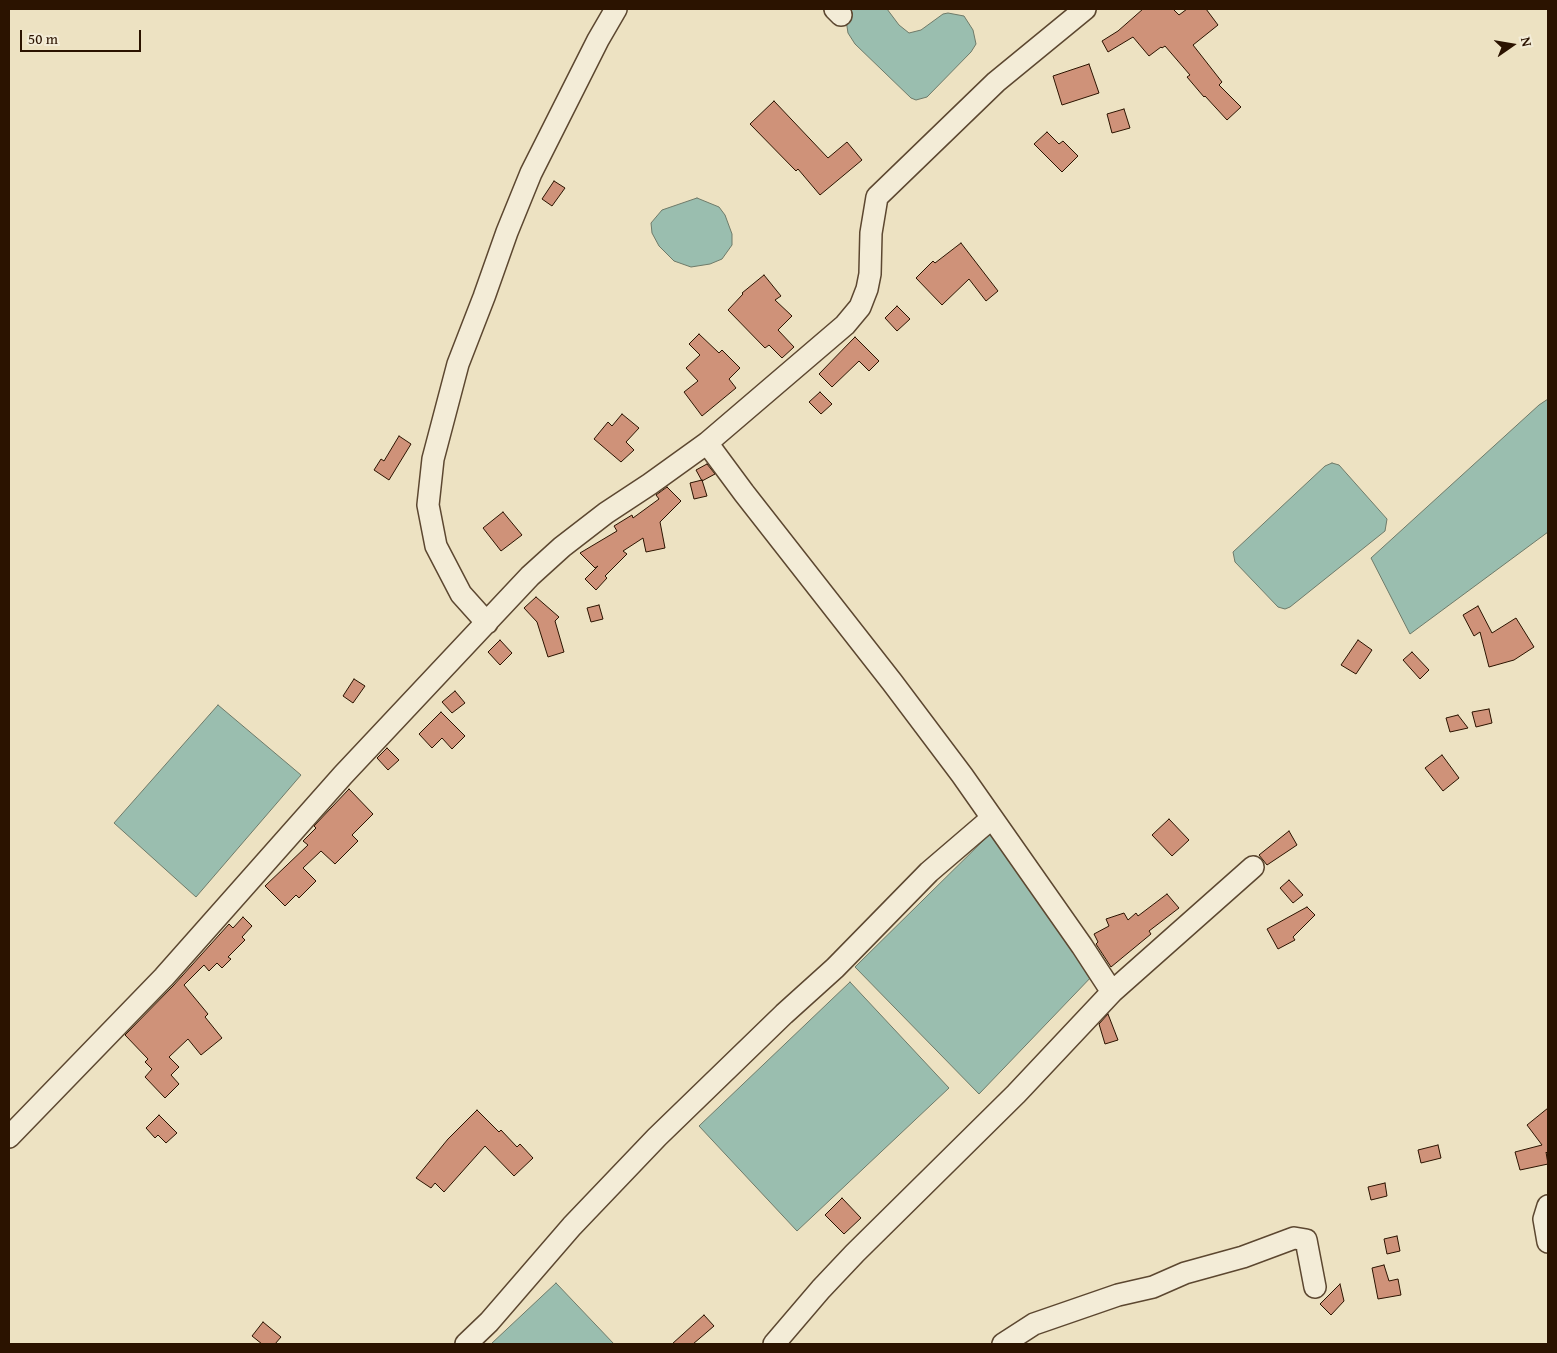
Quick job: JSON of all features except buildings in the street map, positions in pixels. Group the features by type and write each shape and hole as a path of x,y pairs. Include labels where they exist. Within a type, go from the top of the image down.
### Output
{"street":[{"path":"487,623 461,594 436,546 428,505 433,459 458,364 524,190 598,40 616,9"},
{"path":"9,1137 164,978 343,775 530,576 562,547 606,513 707,443 845,325 860,307 867,289 870,274 871,233 877,197 996,82 1085,9"},
{"path":"707,443 892,682 992,818 1112,992"},
{"path":"466,1344 489,1322 572,1226 658,1136 771,1026 835,968 929,872 992,818"},
{"path":"774,1344 815,1295 855,1253 1016,1094 1112,992 1253,867"},
{"path":"1548,1206 1544,1219 1548,1242"},
{"path":"1003,1344 1034,1324 1118,1295 1153,1286 1185,1273 1243,1257 1294,1238 1306,1240 1315,1286"}],"shaded area":[{"path":"851,9 887,9 899,25 909,33 921,30 943,14 964,16 973,30 976,44 971,52 927,97 916,100 911,98 855,44 848,33 846,20"},
{"path":"697,198 719,207 725,215 732,234 732,245 722,259 710,264 691,267 674,261 659,246 652,233 651,223 662,210"},
{"path":"1548,399 1548,532 1410,634 1371,558 1539,405"},
{"path":"1332,463 1339,465 1387,519 1385,531 1290,607 1285,609 1278,607 1235,562 1233,552 1325,466"},
{"path":"218,705 301,775 196,897 114,823"},
{"path":"990,834 1095,973 979,1094 855,967"},
{"path":"850,982 949,1088 797,1231 699,1126"},
{"path":"556,1283 614,1344 491,1344"}]}
